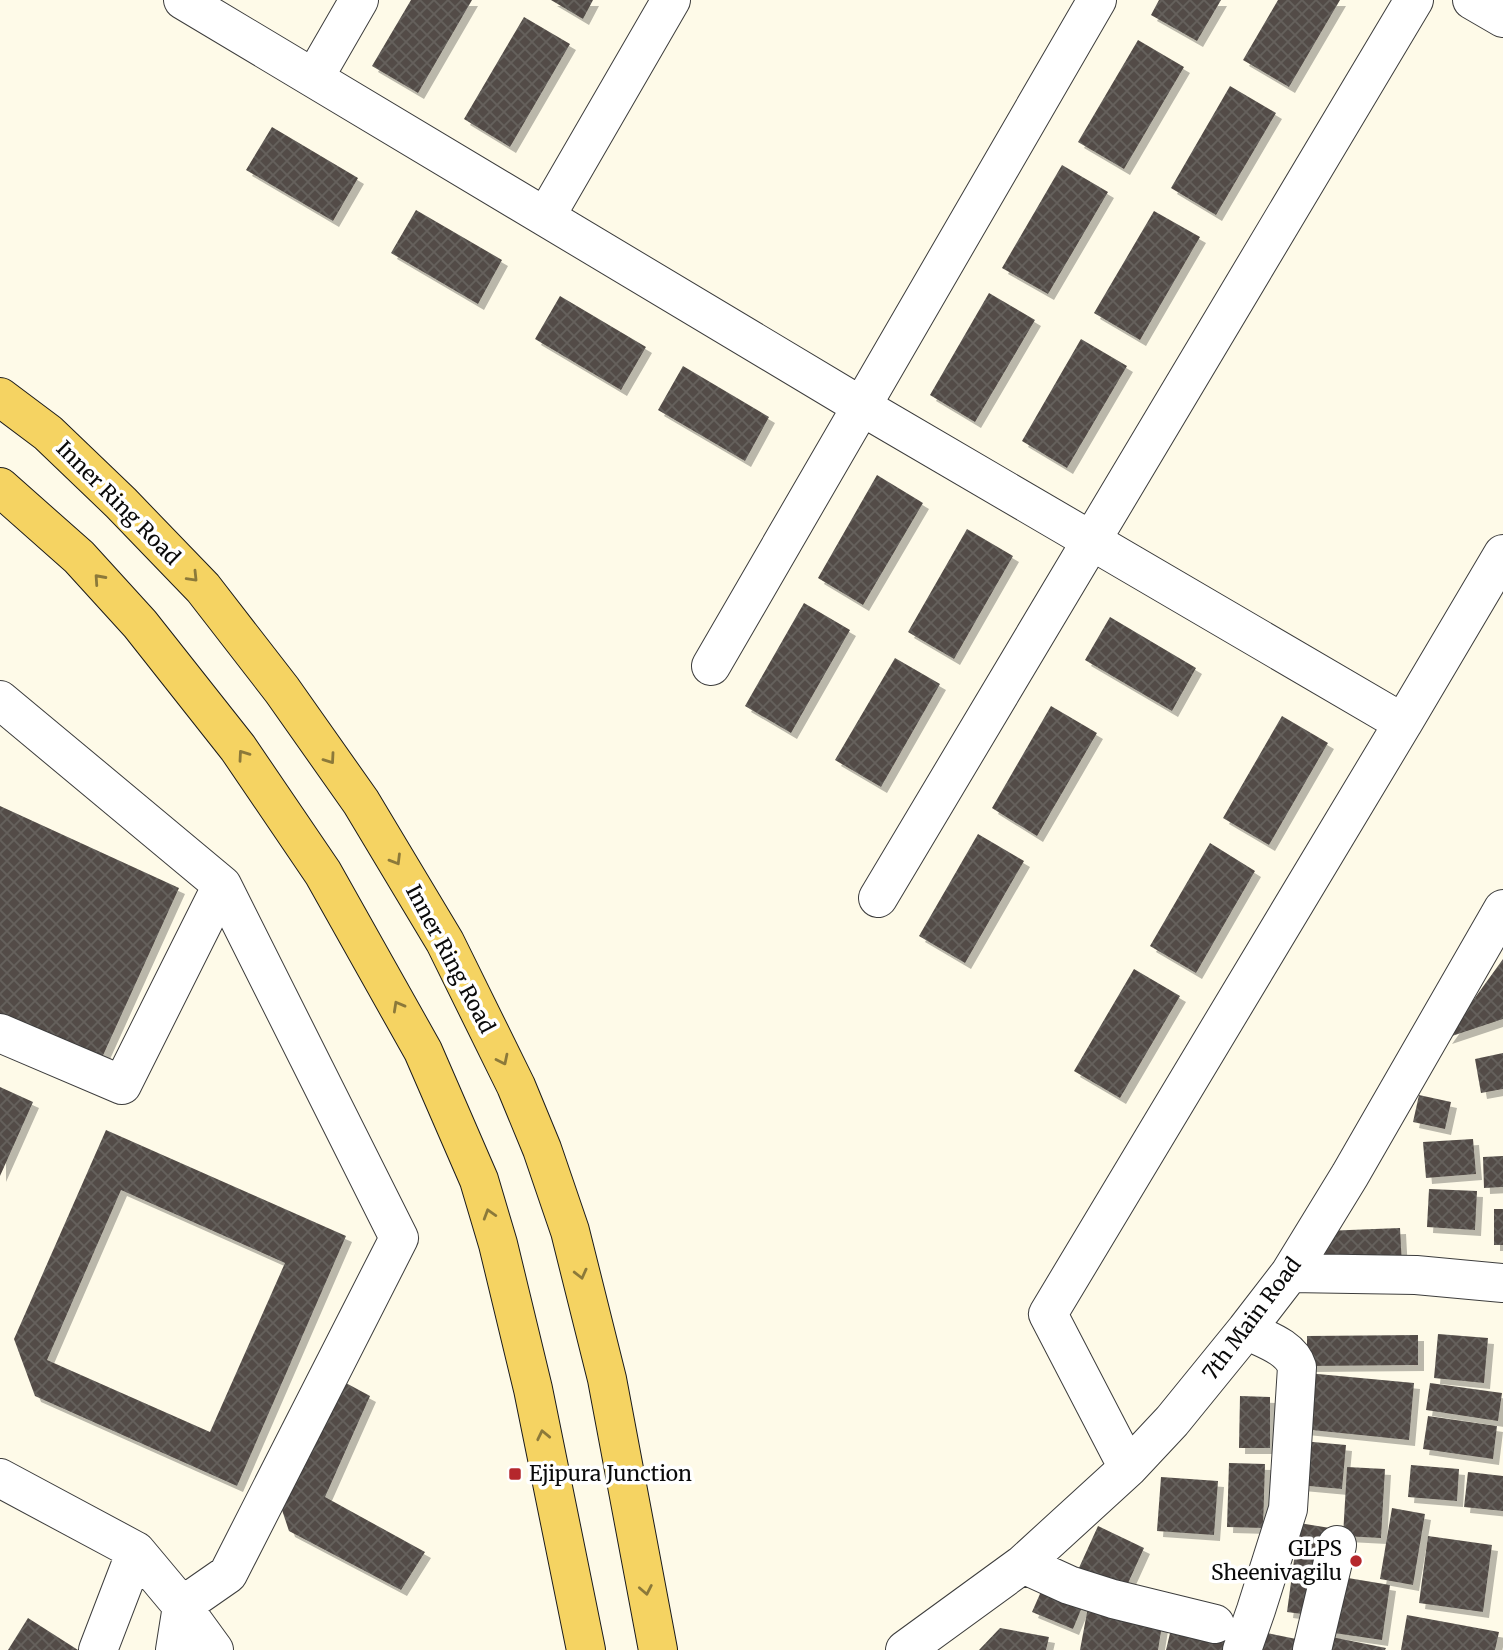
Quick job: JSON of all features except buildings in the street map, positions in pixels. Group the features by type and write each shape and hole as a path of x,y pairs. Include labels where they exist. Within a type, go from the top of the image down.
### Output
{"main road":[{"name":"Inner Ring Road","path":"0,397 57,442 121,502 203,588 282,690 361,802 445,942 516,1086 542,1149 570,1231 607,1378 658,1650"},
{"path":"0,487 79,557 140,624 238,748 323,873 423,1051 480,1180 498,1244 533,1389 586,1650"}],"street":[{"path":"183,0 861,407 1403,723"},
{"path":"314,78 359,0"},
{"path":"545,216 671,0"},
{"path":"711,666 1097,0"},
{"path":"878,898 1414,0"},
{"path":"1472,0 1503,18"},
{"path":"1128,1468 1048,1314 1503,554"},
{"path":"0,700 222,885 399,1238 228,1574 181,1606 175,1650"},
{"path":"0,1033 122,1085 222,885"},
{"name":"7th Main Road","path":"905,1650 1023,1564 1128,1468 1172,1421 1246,1330 1290,1273 1350,1175 1503,909"},
{"path":"1290,1273 1416,1275 1503,1283"},
{"path":"1242,1650 1288,1509 1297,1367 1294,1358 1286,1351 1246,1330"},
{"path":"0,1478 136,1551 214,1650"},
{"path":"1312,1650 1337,1545"},
{"path":"98,1650 136,1551"},
{"path":"1023,1564 1069,1585 1113,1599 1215,1623"}],"place":[{"name":"Ejipura Junction","path":"515,1474"},
{"name":"GLPS Sheenivagilu","path":"1356,1561"}]}
